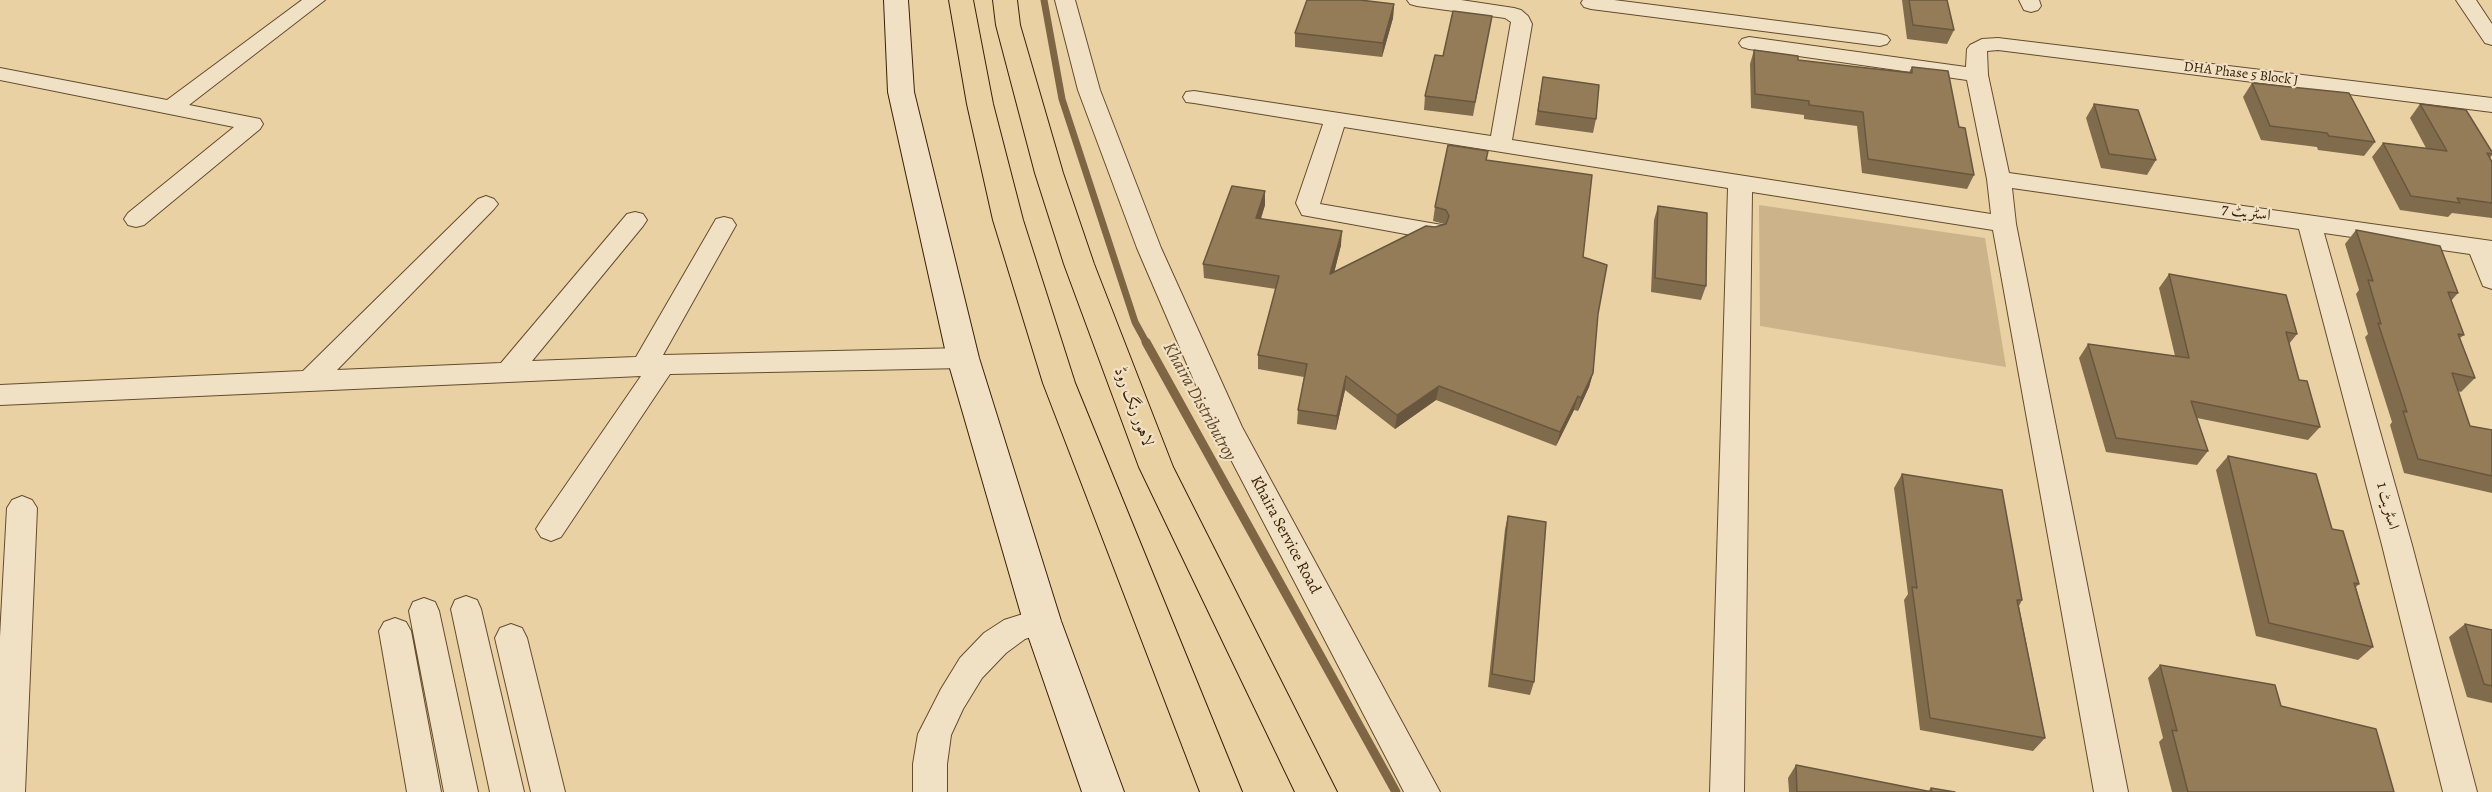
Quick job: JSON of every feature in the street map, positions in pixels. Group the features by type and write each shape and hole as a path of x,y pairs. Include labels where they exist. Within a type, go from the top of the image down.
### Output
{"highway":[{"path":"961,0 980,104 1008,220 1059,383 1221,792"},
{"name":"لاہور رنگ روڈ","path":"1005,0 1008,25 1049,173 1078,264 1148,445 1228,617 1316,792"}],"street":[{"path":"172,107 315,0"},
{"path":"896,0 901,92 963,358 1042,621 1103,792"},
{"name":"Khaira Service Road","path":"1065,0 1089,90 1149,248 1224,416 1398,750 1423,792"},
{"path":"1417,0 1505,12 1514,14 1521,20 1500,146"},
{"path":"2466,0 2492,39"},
{"path":"1596,2 1880,40"},
{"path":"1749,43 1977,75 1999,180 2004,224 2111,792"},
{"name":"DHA Phase 5 Block J","path":"1977,75 1977,50 1982,45 1990,43 2492,105"},
{"path":"4,78 172,107 252,124 136,219"},
{"path":"1194,97 2004,224"},
{"path":"1335,120 1308,203 1310,210 1433,231"},
{"name":"اسٹریٹ 7","path":"1999,180 2486,248"},
{"path":"1727,792 1740,184"},
{"path":"310,381 486,204"},
{"path":"507,373 635,220"},
{"name":"اسٹریٹ 1","path":"2309,222 2397,545 2460,792"},
{"path":"551,530 653,366 724,225"},
{"path":"2486,248 2492,280"},
{"path":"0,395 653,366 963,358"},
{"path":"8,792 22,508"},
{"path":"466,609 507,792"},
{"path":"424,611 461,792"},
{"path":"930,792 930,764 935,734 952,699 971,668 995,643 1015,629 1042,621"},
{"path":"395,632 424,792"},
{"path":"511,638 548,792"}],"shaded area":[{"path":"1759,205 1985,238 2006,367 1760,326"}],"building":[{"path":"1307,0 1360,0 1394,4 1383,43 1295,33"},
{"path":"1909,0 1947,0 1954,30 1913,25"},
{"path":"1453,11 1492,16 1475,102 1425,96 1435,55 1443,56"},
{"path":"1754,50 1798,56 1798,60 1912,73 1912,67 1948,71 1959,127 1965,128 1974,175 1868,159 1863,112 1809,105 1809,101 1755,94"},
{"path":"1543,77 1599,85 1596,119 1538,111"},
{"path":"2252,83 2349,93 2375,142 2270,126"},
{"path":"2094,104 2138,110 2156,160 2109,154"},
{"path":"2420,104 2466,110 2492,152 2492,154 2487,153 2492,162 2492,203 2457,198 2460,203 2411,196 2383,143 2447,151"},
{"path":"1448,145 1488,151 1486,160 1592,175 1583,257 1607,265 1598,314 1593,373 1581,398 1578,396 1560,432 1439,386 1397,415 1346,376 1337,416 1298,410 1307,364 1258,355 1279,276 1203,264 1232,186 1265,191 1256,218 1342,231 1330,274 1426,226 1435,227 1446,224 1449,216 1446,210 1435,207"},
{"path":"1658,206 1707,213 1706,286 1655,278"},
{"path":"2356,230 2440,246 2458,293 2448,292 2464,335 2458,334 2475,378 2452,373 2470,426 2492,430 2492,476 2418,459 2403,411 2407,412 2378,323 2381,324 2368,280 2373,281"},
{"path":"2169,274 2286,295 2297,334 2286,332 2299,380 2307,381 2320,427 2191,401 2208,451 2116,438 2088,344 2189,358"},
{"path":"2228,456 2316,474 2332,529 2343,531 2359,584 2354,583 2373,647 2269,623"},
{"path":"1902,474 2002,490 2022,600 2017,600 2045,738 1930,718 1912,587 1917,588"},
{"path":"1508,516 1546,522 1534,682 1492,674"},
{"path":"2465,624 2492,630 2492,686 2484,684"},
{"path":"2160,665 2275,685 2281,706 2376,729 2394,792 2188,792 2172,730 2177,731"},
{"path":"1796,765 1932,792 1797,792"},
{"path":"1931,788 1955,792 1932,792"}],"waterway":[{"name":"Khaira Distributroy","path":"1044,0 1062,99 1135,322 1147,344"},
{"name":"Khaira Distributroy","path":"1146,342 1396,792"}]}
